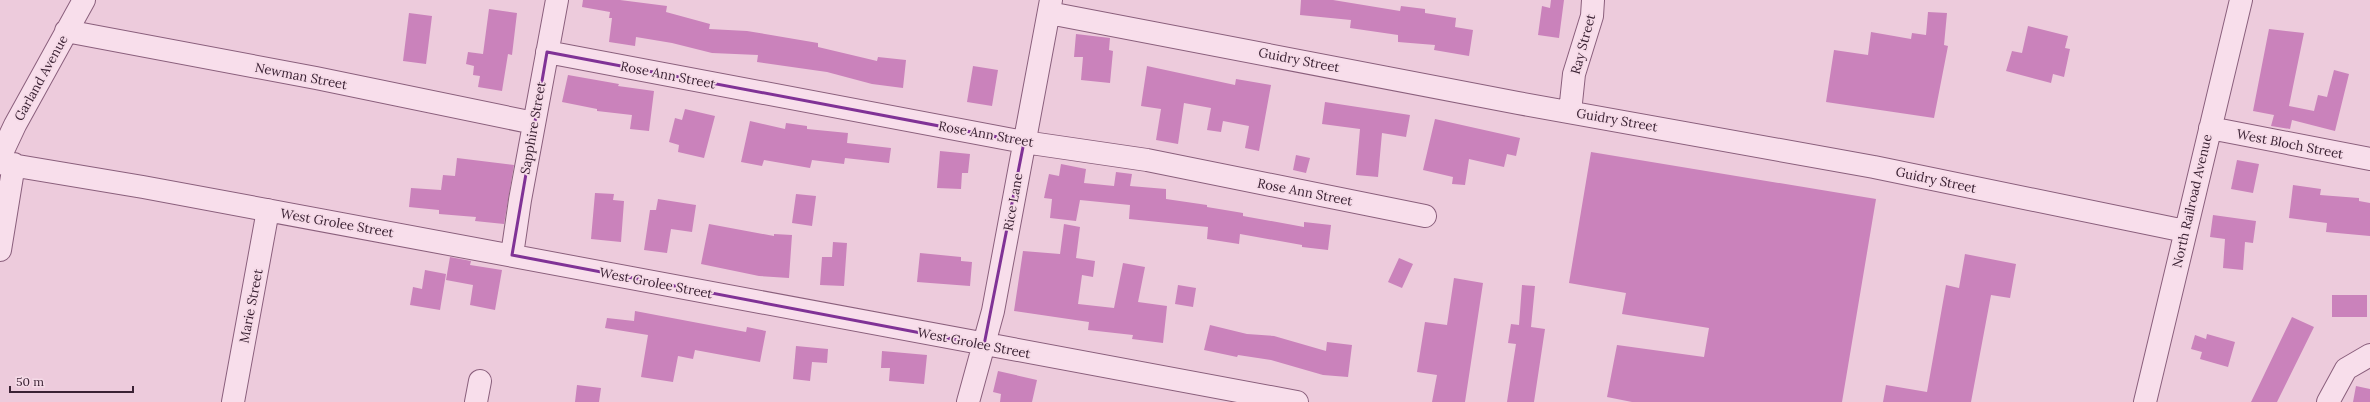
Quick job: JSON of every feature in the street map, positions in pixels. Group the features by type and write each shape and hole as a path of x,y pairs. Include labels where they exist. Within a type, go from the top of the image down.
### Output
{"street":[{"name":"Garland Avenue","path":"0,250 5,161 15,125 84,0"},
{"name":"Sapphire Street","path":"512,255 534,123 557,0"},
{"name":"Ray Street","path":"1570,112 1574,74 1592,16 1593,0"},
{"name":"North Railroad Avenue","path":"2145,402 2240,0"},
{"name":"Guidry Street","path":"1050,7 1570,112 1874,168 2185,231"},
{"name":"Rice Lane","path":"968,402 993,311 1050,7"},
{"name":"Newman Street","path":"66,31 316,78 534,123"},
{"name":"Rose Ann Street","path":"547,52 1024,142 1147,160 1425,216"},
{"name":"West Bloch Street","path":"2210,128 2370,159"},
{"name":"West Grolee Street","path":"5,161 512,255 984,345 1297,402"},
{"name":"Marie Street","path":"233,402 268,210"},
{"path":"2328,402 2346,369 2370,355"},
{"path":"476,402 480,381"}],"highlighted area":[{"path":"547,52 1024,142 984,345 512,255"}],"building":[{"path":"583,0 620,0 667,6 666,12 710,24 709,29 747,31 818,43 818,47 877,61 878,57 906,60 903,88 872,84 827,72 757,62 758,55 712,53 672,43 636,37 635,46 609,42 612,18 609,18 610,12 582,7"},
{"path":"1301,0 1333,0 1400,11 1401,6 1425,9 1425,13 1456,18 1455,27 1473,30 1469,56 1434,50 1435,45 1398,42 1398,35 1350,28 1351,20 1300,15"},
{"path":"1551,0 1564,0 1559,38 1538,35 1542,6 1550,8"},
{"path":"489,9 517,13 512,55 508,54 502,91 478,87 480,76 473,75 474,66 466,64 468,52 483,54"},
{"path":"1928,12 1947,13 1944,45 1948,46 1934,118 1826,102 1834,50 1868,55 1871,32 1911,39 1912,33 1926,35"},
{"path":"409,13 432,16 426,64 403,61"},
{"path":"2028,26 2068,36 2065,48 2070,49 2064,77 2053,74 2051,83 2006,71 2012,51 2022,53"},
{"path":"2269,29 2304,33 2289,106 2314,111 2318,95 2327,97 2334,70 2349,74 2335,131 2292,120 2290,129 2271,126 2274,115 2253,111"},
{"path":"1076,34 1110,38 1109,50 1113,51 1110,83 1081,80 1083,57 1074,57"},
{"path":"973,66 998,70 992,106 967,102"},
{"path":"1147,66 1235,85 1236,79 1271,85 1259,151 1245,148 1249,126 1223,121 1221,132 1207,130 1211,108 1184,103 1178,144 1156,140 1161,109 1141,106"},
{"path":"568,75 619,84 618,86 654,91 649,131 630,129 632,115 597,111 597,109 562,102"},
{"path":"1325,102 1410,115 1406,137 1382,133 1378,177 1356,175 1360,129 1322,124"},
{"path":"685,109 715,116 704,158 678,152 679,145 669,142 675,118 682,120"},
{"path":"1435,119 1520,138 1516,156 1507,154 1504,167 1469,159 1465,185 1452,184 1453,177 1423,170"},
{"path":"750,121 785,129 786,123 807,126 807,129 848,133 847,143 891,148 889,163 845,158 844,164 812,160 810,168 764,160 762,166 741,162"},
{"path":"940,151 970,154 968,173 962,173 961,189 937,188"},
{"path":"1591,152 1876,199 1842,402 1632,402 1607,397 1617,345 1704,357 1709,328 1622,314 1626,293 1569,283"},
{"path":"1296,155 1310,158 1306,173 1293,170"},
{"path":"457,158 514,165 504,224 475,221 476,217 439,214 439,210 409,207 411,188 441,190 443,175 455,176"},
{"path":"2237,160 2259,164 2253,193 2231,189"},
{"path":"1061,164 1086,169 1084,183 1114,186 1116,172 1132,174 1130,186 1166,189 1166,199 1207,205 1207,207 1243,213 1243,216 1304,227 1304,222 1331,225 1328,250 1302,247 1302,245 1240,234 1239,244 1207,239 1208,227 1129,219 1130,205 1080,200 1076,221 1050,218 1052,199 1044,198 1049,174 1059,176"},
{"path":"2293,185 2321,189 2320,195 2359,198 2359,201 2370,203 2370,236 2326,232 2327,223 2289,218"},
{"path":"595,193 614,194 613,200 624,201 621,242 591,239"},
{"path":"796,194 816,196 812,226 792,223"},
{"path":"658,199 696,205 692,232 671,229 667,253 644,250 650,210 656,210"},
{"path":"2213,215 2256,221 2253,243 2245,242 2243,270 2223,268 2225,239 2210,237"},
{"path":"709,224 774,236 774,234 792,235 789,278 759,276 701,264"},
{"path":"1064,224 1080,227 1076,258 1095,261 1093,277 1082,275 1078,304 1114,308 1123,263 1145,267 1138,302 1167,306 1163,343 1132,339 1133,335 1088,330 1089,322 1014,311 1023,251 1060,254"},
{"path":"833,242 847,243 844,286 820,285 822,257 832,257"},
{"path":"920,253 961,257 961,261 972,262 970,286 917,282"},
{"path":"1965,254 2016,264 2010,298 1991,295 1971,402 1883,402 1886,385 1927,392 1946,285 1959,288"},
{"path":"450,257 471,261 470,265 502,270 495,310 470,305 473,285 446,280"},
{"path":"1399,258 1413,264 1402,288 1388,282"},
{"path":"425,270 446,274 440,310 410,305 413,287 422,289"},
{"path":"1454,278 1483,283 1465,402 1432,402 1437,375 1417,372 1425,322 1447,325"},
{"path":"1178,285 1196,288 1193,307 1175,304"},
{"path":"1522,285 1535,286 1531,327 1545,329 1534,402 1507,402 1516,344 1508,343 1511,324 1519,325"},
{"path":"2332,295 2367,295 2367,317 2332,317"},
{"path":"635,311 746,332 747,327 766,331 760,362 695,350 693,359 678,356 673,382 641,377 648,335 605,328 607,318 634,321"},
{"path":"2292,317 2314,327 2277,402 2251,402"},
{"path":"1210,325 1247,334 1274,336 1326,351 1327,342 1352,345 1348,377 1323,375 1271,360 1238,355 1237,357 1204,350"},
{"path":"2207,334 2235,342 2228,367 2200,359 2202,352 2191,349 2195,335 2206,339"},
{"path":"796,346 828,349 827,363 812,362 810,381 793,379"},
{"path":"882,351 927,355 924,384 889,381 890,368 881,368"},
{"path":"998,371 1037,380 1032,402 1000,402 1001,394 993,392"},
{"path":"577,385 601,388 599,402 575,402"},
{"path":"2356,386 2370,389 2370,402 2353,402"}]}
